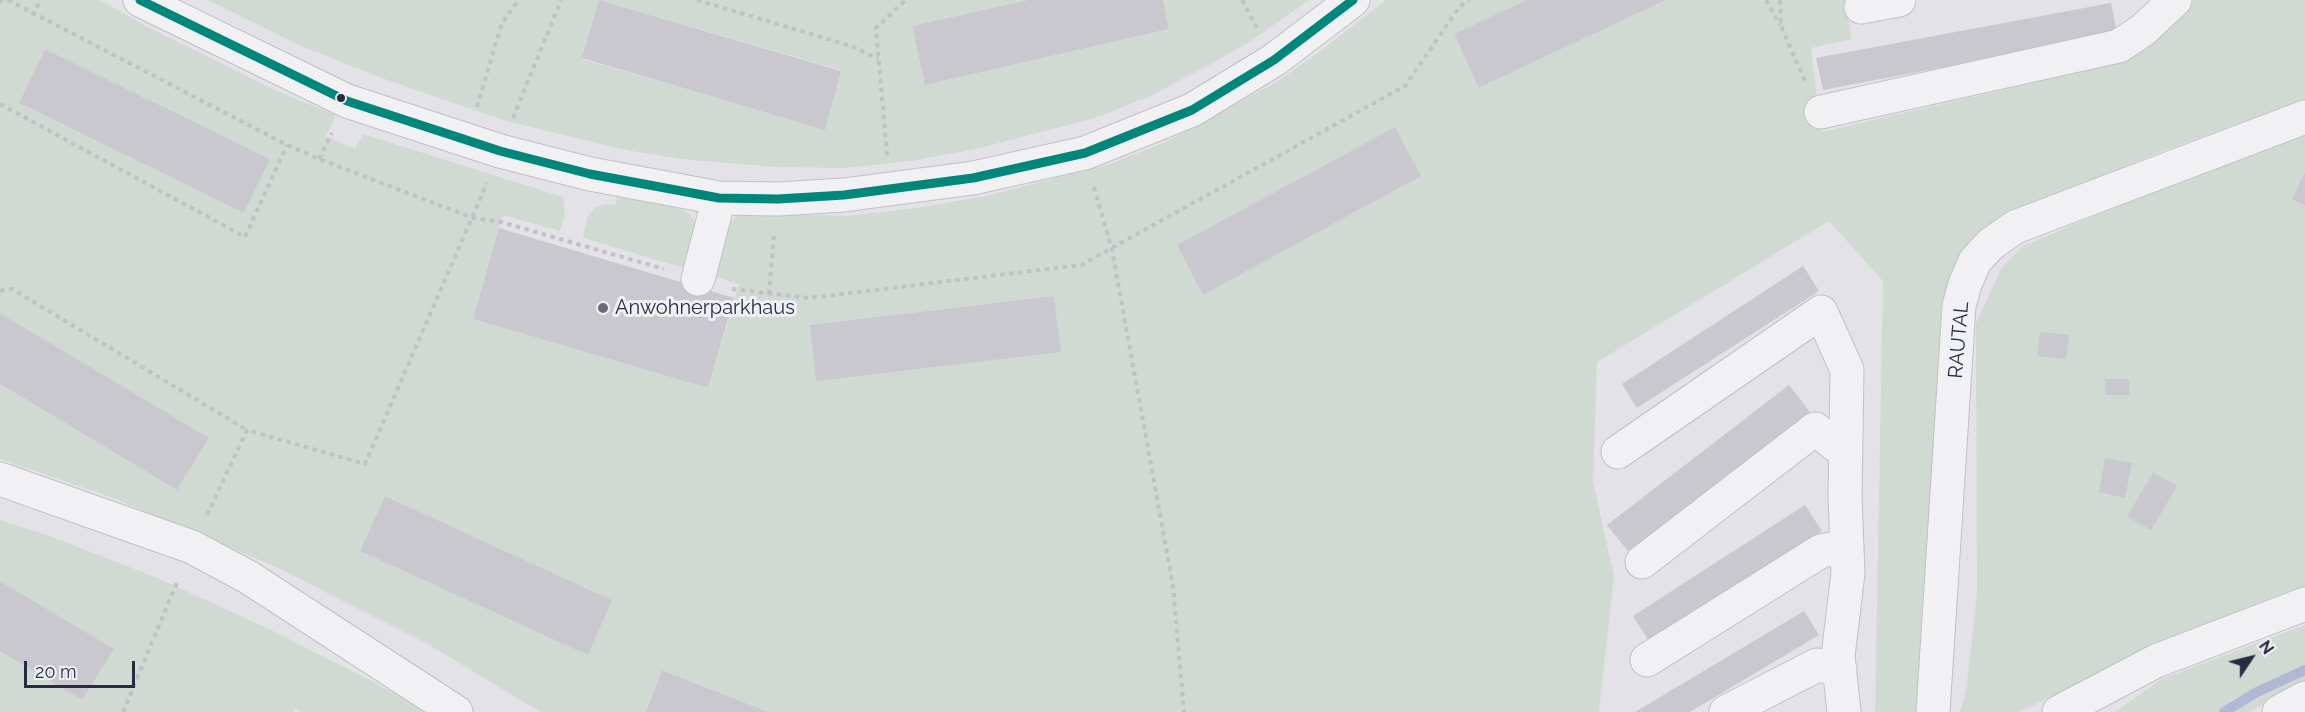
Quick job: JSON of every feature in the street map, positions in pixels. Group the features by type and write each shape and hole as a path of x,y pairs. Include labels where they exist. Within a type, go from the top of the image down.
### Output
{"street":[{"path":"140,0 347,101 500,151 590,174 719,198 778,199 844,195 973,178 1085,153 1192,110 1274,60 1353,0"},
{"path":"1861,7 1899,0"},
{"path":"1821,112 2120,46 2143,30 2175,0"},
{"name":"RAUTAL","path":"1933,712 1959,306 1975,261 1991,244 2015,227 2305,117"},
{"path":"698,279 719,198"},
{"path":"1618,452 1821,312 1847,370 1848,573 1838,656 1844,712"},
{"path":"1642,562 1815,429 1846,453"},
{"path":"0,479 192,547 248,577 456,712"},
{"path":"1647,660 1821,551 1847,546"},
{"path":"2059,712 2156,661 2305,604"},
{"path":"1726,712 1817,665 1840,669"},
{"path":"2279,712 2305,698"}],"path":[{"path":"32,15 41,0"},
{"path":"468,140 502,23 518,0"},
{"path":"0,291 12,289 247,430 365,464 500,151 561,0"},
{"path":"697,0 851,46 879,59"},
{"path":"890,189 876,28 906,0"},
{"path":"1766,0 1821,112"},
{"path":"1780,0 1780,26"},
{"path":"0,104 245,237 286,145"},
{"path":"1094,185 1112,250 1173,586 1184,712"},
{"path":"769,294 778,199"},
{"path":"123,712 192,547 247,430"}],"shaded area":[{"path":"0,0 100,0 146,26 281,93 336,115 326,136 355,149 363,134 563,197 565,213 560,231 503,215 473,319 708,388 739,284 707,274 721,230 741,213 848,216 917,208 986,196 1110,164 1165,142 1278,81 1386,0 1526,0 1454,34 1480,88 1666,0 1846,0 1851,39 1811,48 1821,132 2120,63 2191,0 2305,0 2305,100 2163,151 1998,219 1974,236 1957,258 1946,302 1921,712 1875,712 1883,281 1829,221 1597,362 1593,482 1614,577 1599,712 770,712 662,670 646,712 540,712 433,647 278,568 113,498 0,459 0,384 177,490 209,438 0,313","holes":["45,49 270,159 244,213 19,103","1395,127 1421,176 1203,295 1177,245","1054,296 1061,352 816,380 810,325","385,496 612,600 588,654 360,551"]},
{"path":"208,0 599,0 1028,0 912,26 925,85 1169,29 1163,0 1309,0 1252,40 1206,67 1146,98 1095,118 976,149 910,161 846,168 777,167 681,159 626,150 506,121 390,81 301,46","holes":["599,0 841,70 824,129 582,59"]},
{"path":"2305,134 2305,588 2148,648 2020,712 1960,712 1966,691 1977,593 1976,323 2002,267 2023,246 2169,184"},
{"path":"617,197 679,207 690,215 696,225 691,270 583,238 588,216 595,208 604,204 615,205"},
{"path":"0,520 50,536 160,579 269,629 372,681 427,712 300,712 295,709 294,712 0,712 0,651 82,700 113,649 0,581"},
{"path":"2305,625 2305,683 2249,712 2115,712 2162,679"}],"building":[{"path":"599,0 841,71 825,130 582,58"},
{"path":"1028,0 1163,0 1169,29 925,85 912,26"},
{"path":"1526,0 1666,0 1479,88 1454,34"},
{"path":"2111,3 2117,34 1823,90 1816,58"},
{"path":"45,49 270,159 244,213 19,103"},
{"path":"1395,127 1421,176 1203,295 1177,245"},
{"path":"2305,173 2305,206 2292,199"},
{"name":"Anwohnerparkhaus","path":"499,228 734,298 708,388 473,319"},
{"path":"1803,266 1819,291 1637,408 1622,384"},
{"path":"1054,296 1061,352 816,381 810,325"},
{"path":"0,313 209,438 177,490 0,384"},
{"path":"2040,332 2069,335 2066,359 2037,356"},
{"path":"2105,379 2129,379 2129,395 2105,395"},
{"path":"1789,385 1810,412 1628,551 1607,525"},
{"path":"2105,458 2132,463 2125,498 2099,492"},
{"path":"2153,472 2177,486 2151,530 2127,517"},
{"path":"385,496 612,600 588,655 360,551"},
{"path":"1805,505 1822,531 1649,641 1633,616"},
{"path":"0,581 114,649 82,700 0,651"},
{"path":"1804,611 1819,635 1690,712 1635,712"},
{"path":"662,670 769,712 646,712"}],"waterway":[{"path":"2224,712 2257,692 2305,670"}],"transit line":[{"path":"140,0 347,101 500,151 590,174 719,198 778,199 844,195 973,178 1085,153 1192,110 1274,60 1353,0"}],"place":[{"name":"Anwohnerparkhaus","path":"603,308"}]}
